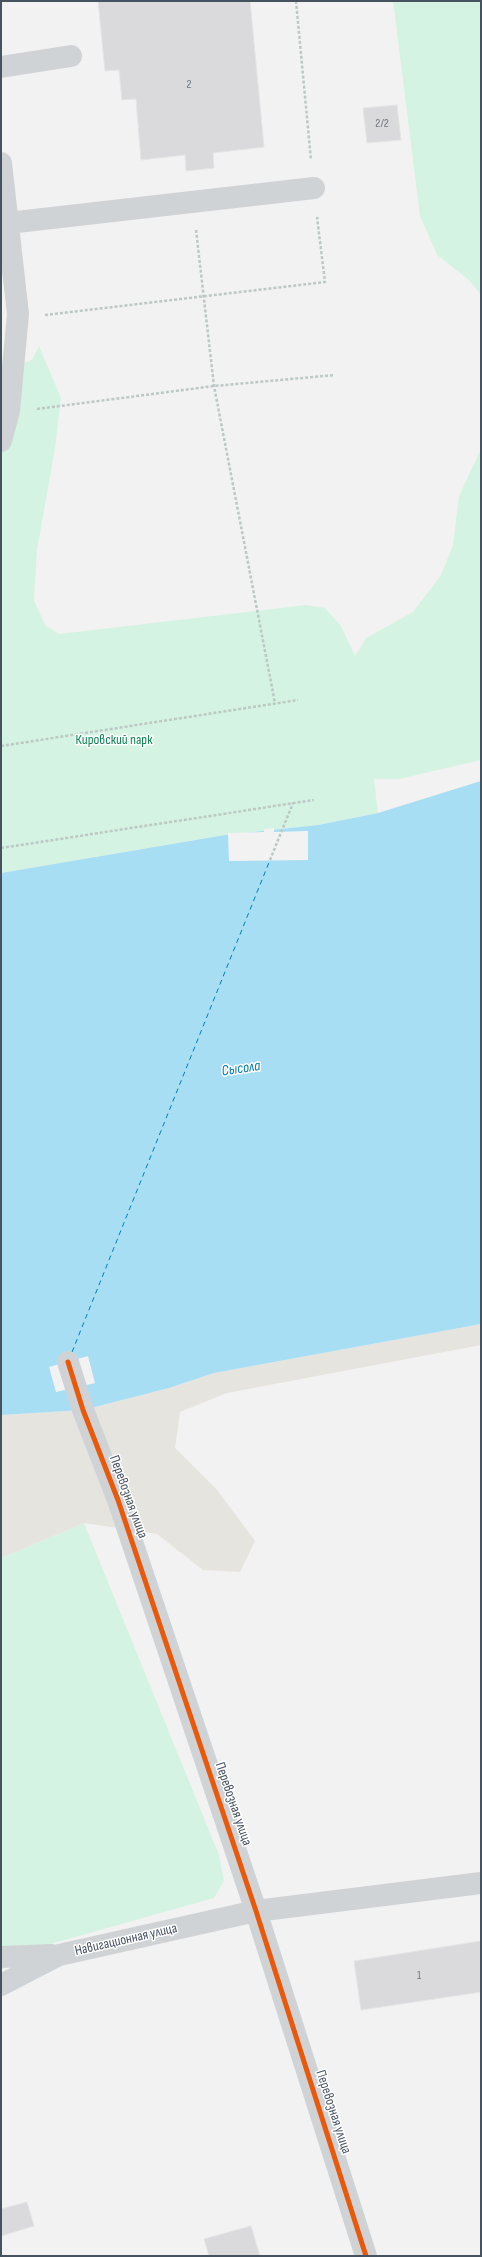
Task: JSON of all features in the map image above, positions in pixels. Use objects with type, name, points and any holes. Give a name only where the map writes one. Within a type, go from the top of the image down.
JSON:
[{"type":"street","points":[[1,67],[72,56]]},
{"type":"street","points":[[1,163],[2,188],[8,223],[18,314],[9,411],[1,441]]},
{"type":"street","points":[[8,223],[314,188]]},
{"type":"street","name":"Перевозная улица","points":[[68,1362],[83,1410],[118,1500],[256,1911],[366,2256]]},
{"type":"street","name":"Навигационная улица","points":[[1,1985],[59,1955],[256,1911],[481,1883]]},
{"type":"street","points":[[1,1957],[59,1955]]},
{"type":"path","points":[[193,202],[214,386],[275,703]]},
{"type":"path","points":[[9,411],[26,411],[214,386],[335,375]]},
{"type":"path","points":[[1,746],[298,700]]},
{"type":"path","points":[[1,848],[314,800]]},
{"type":"path","points":[[270,860],[293,803]]},
{"type":"green space","points":[[393,1],[481,1],[481,295],[469,280],[437,255],[420,216]]},
{"type":"green space","name":"Кировский парк","points":[[39,346],[61,398],[55,448],[37,550],[34,601],[46,626],[59,634],[306,605],[325,608],[341,626],[355,656],[366,638],[413,612],[441,575],[453,545],[459,496],[481,449],[481,760],[399,779],[374,779],[378,813],[318,825],[225,835],[1,873],[1,359],[5,362],[18,365],[32,360]]},
{"type":"green space","points":[[84,1523],[219,1855],[224,1881],[214,1898],[54,1943],[1,1970],[1,1558]]},
{"type":"sand","points":[[481,1324],[481,1345],[227,1393],[180,1412],[175,1448],[217,1490],[255,1541],[240,1572],[203,1570],[157,1534],[84,1523],[1,1558],[1,1415],[83,1410],[169,1388],[214,1373]]},
{"type":"water","name":"Сысола","points":[[481,781],[481,1324],[214,1373],[169,1388],[83,1410],[1,1415],[1,873],[225,835],[318,825],[378,813]]},
{"type":"pier","points":[[274,828],[274,832],[308,831],[308,860],[229,861],[228,833],[264,832],[264,829]]},
{"type":"pier","points":[[88,1356],[95,1383],[56,1392],[49,1367]]},
{"type":"building","points":[[98,1],[250,1],[264,147],[213,153],[214,168],[186,171],[185,155],[141,160],[136,99],[122,100],[119,70],[105,71]]},
{"type":"building","points":[[397,105],[401,140],[367,143],[363,108]]},
{"type":"building","points":[[481,1941],[481,1992],[361,2010],[354,1961]]},
{"type":"building","points":[[27,2202],[34,2226],[1,2236],[1,2209]]},
{"type":"building","points":[[251,2226],[260,2256],[209,2256],[204,2239]]},
{"type":"ferry route","points":[[72,1352],[270,860]]},
{"type":"cycle path","points":[[68,1362],[83,1410],[118,1500],[256,1911],[366,2256]]}]
